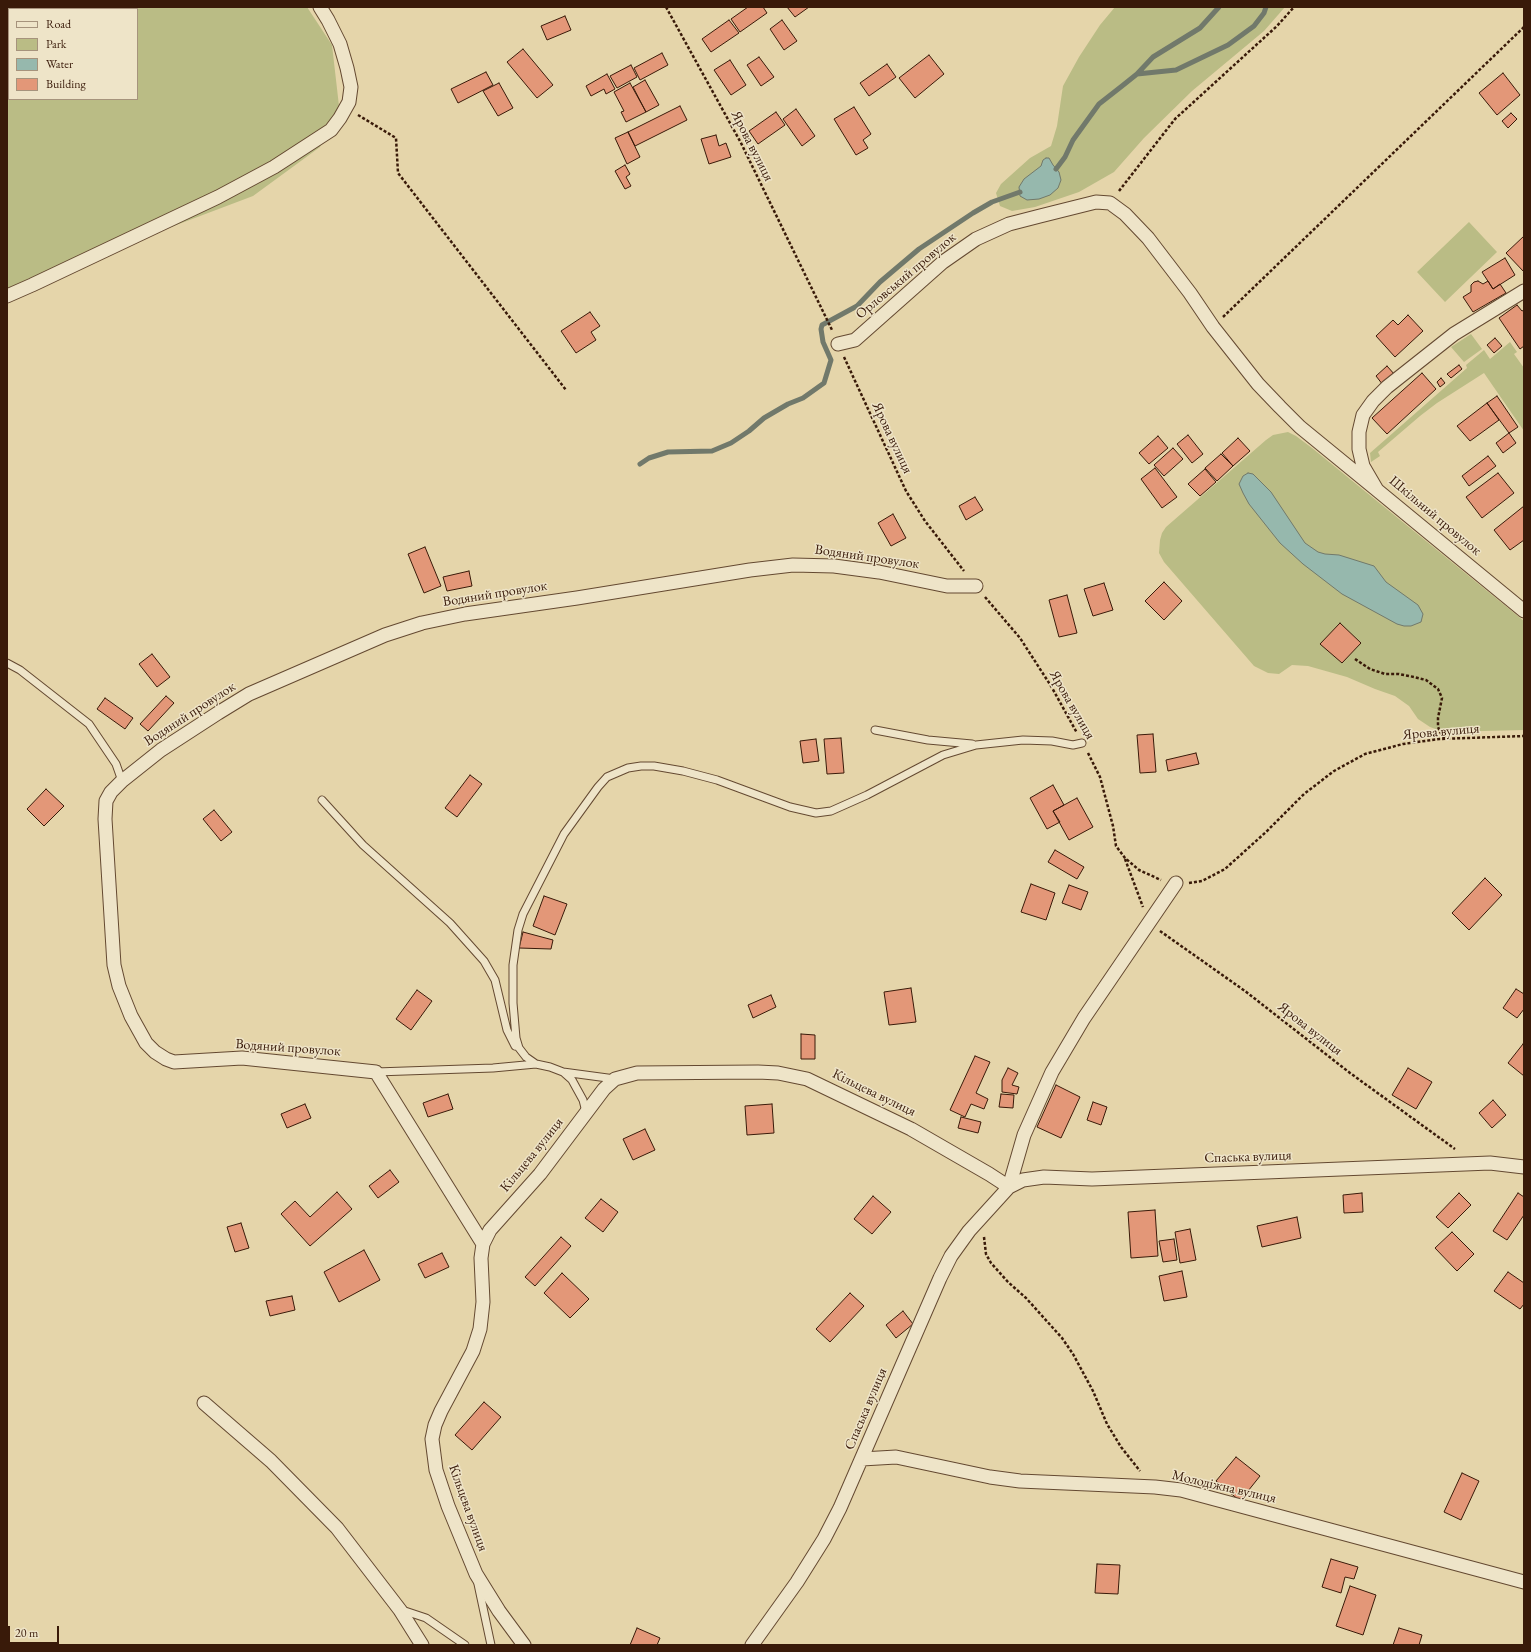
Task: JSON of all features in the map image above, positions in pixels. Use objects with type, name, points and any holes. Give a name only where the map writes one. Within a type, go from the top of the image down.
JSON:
[{"type":"street","points":[[7,296],[218,197],[274,167],[331,130],[349,102],[351,88],[340,44],[320,7]]},
{"type":"street","name":"Орловський провулок","points":[[836,338],[855,340],[943,262],[976,239],[1009,224],[1096,202],[1110,203]]},
{"type":"street","points":[[1110,203],[1125,214],[1148,238],[1190,292],[1213,327],[1258,384],[1280,408],[1300,427],[1377,490]]},
{"type":"street","name":"Шкільний провулок","points":[[1524,291],[1454,334],[1387,387],[1373,401],[1363,415],[1359,432],[1359,449],[1363,466],[1377,490],[1524,611]]},
{"type":"street","name":"Водяний провулок","points":[[376,1072],[242,1058],[174,1062],[166,1060],[146,1043],[131,1016],[119,986],[114,965],[105,806],[111,792],[122,781],[185,733],[249,694],[385,635],[422,623],[465,614],[793,564],[834,566],[879,572],[947,586],[976,586]]},
{"type":"street","name":"Спаська вулиця","points":[[1009,1187],[1024,1135],[1052,1072],[1084,1018],[1176,883]]},
{"type":"street","points":[[376,1072],[483,1244]]},
{"type":"street","name":"Кільцева вулиця","points":[[524,1645],[499,1611],[476,1574],[445,1499],[436,1470],[432,1439],[438,1418],[473,1351],[480,1329],[483,1302],[481,1258],[483,1244],[490,1230],[540,1174],[604,1089],[615,1079],[637,1073],[758,1072],[778,1073],[807,1079],[911,1129],[990,1174],[1009,1187]]},
{"type":"street","name":"Спаська вулиця","points":[[752,1645],[797,1582],[824,1539],[840,1508],[951,1256],[969,1231],[1009,1187],[1023,1180],[1044,1177],[1092,1180],[1490,1163],[1524,1167]]},
{"type":"street","points":[[204,1403],[271,1461],[337,1528],[400,1610],[422,1645]]},
{"type":"street","name":"Молодіжна вулиця","points":[[862,1459],[896,1457],[990,1477],[1020,1481],[1155,1487],[1181,1490],[1524,1582]]},
{"type":"lane","points":[[7,663],[20,670],[88,724],[116,764],[122,781]]},
{"type":"lane","points":[[875,730],[928,740],[976,745]]},
{"type":"lane","points":[[526,1057],[519,1048],[516,1038],[513,1003],[513,965],[518,930],[523,914],[564,834],[607,777],[628,768],[654,766],[683,771],[717,780],[790,807],[816,813],[831,811],[860,798],[944,755],[976,745],[1023,740],[1052,741],[1072,745],[1082,743]]},
{"type":"lane","points":[[322,800],[363,845],[450,924],[484,961],[495,980],[507,1030],[513,1044],[518,1051],[536,1064]]},
{"type":"lane","points":[[376,1072],[493,1068],[536,1064],[563,1072],[615,1079]]},
{"type":"lane","points":[[563,1072],[572,1080],[578,1089],[586,1112]]},
{"type":"lane","points":[[476,1574],[491,1645]]},
{"type":"lane","points":[[400,1610],[426,1618],[464,1645]]},
{"type":"path","name":"Ярова вулиця","points":[[666,7],[741,143],[836,338],[866,408],[906,491],[925,520],[976,586],[1020,638],[1051,686],[1100,777],[1113,826],[1116,846],[1125,858],[1139,870],[1154,878],[1176,883],[1202,881],[1225,869],[1266,832],[1304,794],[1334,771],[1365,754],[1403,744],[1451,739],[1524,736]]},
{"type":"path","points":[[1110,203],[1175,119],[1277,26],[1294,7]]},
{"type":"path","points":[[1213,327],[1524,27]]},
{"type":"path","points":[[346,108],[396,138],[398,173],[566,390]]},
{"type":"path","points":[[1355,659],[1370,670],[1385,674],[1399,674],[1426,680],[1438,689],[1442,698],[1438,726],[1442,736],[1451,739]]},
{"type":"path","name":"Ярова вулиця","points":[[1125,858],[1149,923],[1245,991],[1350,1073],[1456,1149]]},
{"type":"path","points":[[986,1212],[984,1239],[986,1254],[991,1263],[1008,1282],[1026,1298],[1062,1338],[1074,1354],[1093,1391],[1107,1424],[1121,1447],[1155,1487]]},
{"type":"green space","points":[[7,7],[307,7],[332,45],[339,106],[320,147],[253,196],[7,289]]},
{"type":"green space","points":[[1115,7],[1285,7],[1264,31],[1192,91],[1144,138],[1114,172],[1079,192],[1035,207],[1012,211],[1000,206],[996,193],[1001,184],[1030,158],[1051,146],[1057,126],[1063,86],[1079,57],[1100,25]]},
{"type":"green space","points":[[1469,222],[1497,252],[1445,302],[1417,272]]},
{"type":"green space","points":[[1471,334],[1482,349],[1464,362],[1451,347]]},
{"type":"green space","points":[[1510,342],[1517,352],[1514,354],[1524,368],[1524,431],[1484,373],[1437,403],[1420,416],[1378,452],[1380,456],[1371,462],[1370,453],[1467,368],[1466,365],[1484,350],[1490,359]]},
{"type":"green space","points":[[1288,432],[1312,448],[1524,621],[1524,730],[1444,732],[1430,727],[1418,719],[1409,706],[1395,696],[1347,677],[1308,666],[1292,665],[1279,674],[1268,673],[1254,666],[1164,562],[1159,553],[1160,540],[1166,527],[1266,440],[1273,435]]},
{"type":"water","points":[[1049,158],[1059,172],[1061,180],[1058,188],[1050,195],[1039,199],[1027,200],[1020,196],[1019,187],[1024,179],[1041,166],[1043,160]]},
{"type":"water","points":[[1248,473],[1253,474],[1271,492],[1305,543],[1318,552],[1339,555],[1374,566],[1386,582],[1418,605],[1423,614],[1421,622],[1411,626],[1397,624],[1342,594],[1303,564],[1280,543],[1249,504],[1239,484],[1243,476]]},
{"type":"building","points":[[748,7],[763,7],[767,13],[740,32],[731,19]]},
{"type":"building","points":[[787,7],[809,7],[795,17]]},
{"type":"building","points":[[565,16],[571,30],[547,40],[541,26]]},
{"type":"building","points":[[729,20],[739,33],[711,52],[702,39]]},
{"type":"building","points":[[782,20],[797,41],[784,50],[770,29]]},
{"type":"building","points":[[523,49],[553,85],[537,98],[507,62]]},
{"type":"building","points":[[662,53],[668,65],[640,80],[634,68]]},
{"type":"building","points":[[929,55],[944,74],[915,98],[899,78]]},
{"type":"building","points":[[759,57],[774,77],[761,86],[747,65]]},
{"type":"building","points":[[730,60],[746,85],[731,95],[714,70]]},
{"type":"building","points":[[887,64],[896,77],[869,96],[860,83]]},
{"type":"building","points":[[631,65],[637,77],[617,88],[610,76]]},
{"type":"building","points":[[486,72],[493,85],[458,103],[451,89]]},
{"type":"building","points":[[1503,73],[1520,95],[1497,115],[1479,93]]},
{"type":"building","points":[[607,74],[615,89],[606,94],[604,89],[591,96],[586,86]]},
{"type":"building","points":[[645,80],[659,105],[646,112],[633,87]]},
{"type":"building","points":[[499,83],[513,108],[498,116],[483,91]]},
{"type":"building","points":[[630,83],[646,112],[626,122],[621,112],[624,111],[614,92]]},
{"type":"building","points":[[680,106],[687,120],[635,146],[628,132]]},
{"type":"building","points":[[854,107],[871,134],[863,140],[868,148],[856,155],[834,119]]},
{"type":"building","points":[[796,109],[815,136],[802,146],[783,119]]},
{"type":"building","points":[[776,112],[785,125],[758,144],[749,131]]},
{"type":"building","points":[[1511,113],[1517,119],[1508,128],[1502,121]]},
{"type":"building","points":[[628,132],[640,157],[627,164],[615,138]]},
{"type":"building","points":[[716,135],[719,146],[726,143],[731,157],[709,164],[701,139]]},
{"type":"building","points":[[625,165],[630,174],[626,177],[631,186],[625,189],[615,171]]},
{"type":"building","points":[[1524,236],[1524,272],[1506,253]]},
{"type":"building","points":[[1505,258],[1515,275],[1493,289],[1482,272]]},
{"type":"building","points":[[1478,281],[1483,284],[1488,281],[1493,289],[1500,284],[1506,293],[1473,312],[1463,297],[1471,292],[1471,285]]},
{"type":"building","points":[[1517,305],[1522,311],[1524,310],[1524,346],[1520,349],[1499,318]]},
{"type":"building","points":[[590,312],[600,326],[591,332],[596,340],[576,353],[561,331]]},
{"type":"building","points":[[1408,315],[1423,331],[1395,357],[1376,336],[1393,320],[1398,325]]},
{"type":"building","points":[[1495,338],[1502,346],[1494,353],[1487,345]]},
{"type":"building","points":[[1459,365],[1462,369],[1451,378],[1447,374]]},
{"type":"building","points":[[1387,366],[1395,375],[1383,385],[1376,376]]},
{"type":"building","points":[[1422,373],[1436,389],[1387,434],[1372,418]]},
{"type":"building","points":[[1441,378],[1445,383],[1440,387],[1437,382]]},
{"type":"building","points":[[1497,396],[1518,427],[1509,433],[1487,403]]},
{"type":"building","points":[[1487,403],[1499,420],[1470,441],[1457,426]]},
{"type":"building","points":[[1509,433],[1516,443],[1503,453],[1496,443]]},
{"type":"building","points":[[1188,435],[1203,454],[1192,463],[1177,444]]},
{"type":"building","points":[[1158,436],[1168,448],[1149,464],[1139,453]]},
{"type":"building","points":[[1238,438],[1250,451],[1233,466],[1222,453]]},
{"type":"building","points":[[1173,448],[1183,459],[1164,476],[1154,465]]},
{"type":"building","points":[[1221,454],[1233,466],[1217,481],[1205,468]]},
{"type":"building","points":[[1488,456],[1496,466],[1469,486],[1462,476]]},
{"type":"building","points":[[1155,468],[1177,497],[1162,508],[1141,479]]},
{"type":"building","points":[[1205,469],[1216,482],[1200,496],[1188,484]]},
{"type":"building","points":[[1498,473],[1514,493],[1482,518],[1466,497]]},
{"type":"building","points":[[975,497],[983,510],[966,520],[959,506]]},
{"type":"building","points":[[1524,506],[1524,540],[1510,550],[1494,530]]},
{"type":"building","points":[[893,514],[906,538],[891,546],[878,523]]},
{"type":"building","points":[[425,547],[441,586],[424,593],[408,554]]},
{"type":"building","points":[[469,571],[472,586],[447,591],[443,577]]},
{"type":"building","points":[[1164,582],[1182,601],[1164,620],[1145,601]]},
{"type":"building","points":[[1104,583],[1113,610],[1093,616],[1084,589]]},
{"type":"building","points":[[1067,595],[1077,633],[1059,637],[1049,600]]},
{"type":"building","points":[[1340,623],[1361,643],[1342,663],[1320,644]]},
{"type":"building","points":[[152,654],[170,677],[157,687],[139,664]]},
{"type":"building","points":[[166,696],[174,703],[148,731],[140,724]]},
{"type":"building","points":[[105,698],[133,718],[125,729],[97,709]]},
{"type":"building","points":[[1153,734],[1156,772],[1140,773],[1137,735]]},
{"type":"building","points":[[841,738],[844,773],[827,774],[824,739]]},
{"type":"building","points":[[816,739],[819,761],[803,763],[800,741]]},
{"type":"building","points":[[1196,753],[1199,764],[1168,771],[1166,760]]},
{"type":"building","points":[[470,775],[482,784],[457,817],[445,808]]},
{"type":"building","points":[[1053,785],[1064,805],[1053,811],[1060,822],[1047,829],[1030,798]]},
{"type":"building","points":[[46,789],[64,806],[44,826],[27,809]]},
{"type":"building","points":[[1077,798],[1093,827],[1069,840],[1053,811]]},
{"type":"building","points":[[214,810],[232,832],[221,841],[203,819]]},
{"type":"building","points":[[1055,850],[1084,867],[1077,879],[1048,862]]},
{"type":"building","points":[[1485,878],[1502,895],[1469,930],[1452,913]]},
{"type":"building","points":[[1031,884],[1055,893],[1046,920],[1021,912]]},
{"type":"building","points":[[1069,885],[1088,892],[1081,910],[1062,903]]},
{"type":"building","points":[[544,896],[567,904],[555,935],[533,926]]},
{"type":"building","points":[[523,932],[553,940],[551,949],[519,948]]},
{"type":"building","points":[[911,988],[916,1022],[889,1025],[884,992]]},
{"type":"building","points":[[1516,989],[1524,994],[1524,1009],[1517,1018],[1503,1008]]},
{"type":"building","points":[[417,990],[432,1001],[411,1030],[396,1019]]},
{"type":"building","points":[[771,995],[776,1007],[753,1018],[748,1005]]},
{"type":"building","points":[[801,1034],[815,1035],[815,1059],[801,1059]]},
{"type":"building","points":[[1523,1044],[1524,1045],[1524,1076],[1508,1063]]},
{"type":"building","points":[[975,1056],[990,1062],[976,1093],[988,1099],[984,1109],[971,1104],[965,1117],[950,1110]]},
{"type":"building","points":[[1008,1068],[1018,1073],[1012,1085],[1019,1087],[1017,1094],[1002,1092],[1002,1080]]},
{"type":"building","points":[[1408,1068],[1432,1082],[1416,1109],[1392,1095]]},
{"type":"building","points":[[1056,1085],[1080,1097],[1061,1138],[1037,1127]]},
{"type":"building","points":[[448,1094],[453,1109],[428,1117],[423,1103]]},
{"type":"building","points":[[1001,1094],[1014,1095],[1013,1108],[999,1107]]},
{"type":"building","points":[[1493,1100],[1506,1115],[1492,1128],[1479,1113]]},
{"type":"building","points":[[1093,1102],[1107,1107],[1101,1125],[1087,1120]]},
{"type":"building","points":[[305,1104],[311,1118],[287,1128],[281,1114]]},
{"type":"building","points":[[772,1104],[774,1133],[747,1135],[745,1106]]},
{"type":"building","points":[[961,1117],[981,1122],[978,1133],[958,1128]]},
{"type":"building","points":[[645,1129],[655,1150],[633,1160],[623,1139]]},
{"type":"building","points":[[390,1170],[399,1182],[378,1198],[369,1186]]},
{"type":"building","points":[[337,1192],[352,1209],[310,1246],[281,1214],[295,1201],[310,1217]]},
{"type":"building","points":[[1362,1193],[1363,1212],[1344,1213],[1343,1195]]},
{"type":"building","points":[[1459,1193],[1471,1205],[1448,1228],[1436,1217]]},
{"type":"building","points":[[1518,1193],[1524,1197],[1524,1215],[1507,1240],[1493,1231]]},
{"type":"building","points":[[873,1196],[891,1212],[872,1234],[854,1219]]},
{"type":"building","points":[[601,1199],[618,1212],[603,1232],[585,1218]]},
{"type":"building","points":[[1155,1210],[1158,1256],[1131,1258],[1128,1212]]},
{"type":"building","points":[[1297,1217],[1301,1238],[1262,1247],[1257,1226]]},
{"type":"building","points":[[241,1223],[249,1248],[235,1252],[227,1227]]},
{"type":"building","points":[[1190,1229],[1196,1260],[1180,1263],[1175,1232]]},
{"type":"building","points":[[1452,1232],[1474,1254],[1457,1271],[1435,1248]]},
{"type":"building","points":[[561,1237],[571,1246],[535,1286],[525,1277]]},
{"type":"building","points":[[1174,1239],[1177,1260],[1163,1262],[1159,1241]]},
{"type":"building","points":[[364,1250],[380,1280],[339,1302],[324,1272]]},
{"type":"building","points":[[442,1253],[449,1267],[425,1278],[418,1264]]},
{"type":"building","points":[[1182,1271],[1187,1297],[1164,1301],[1159,1276]]},
{"type":"building","points":[[1508,1272],[1524,1283],[1524,1304],[1520,1309],[1494,1291]]},
{"type":"building","points":[[562,1273],[589,1299],[570,1318],[544,1293]]},
{"type":"building","points":[[850,1293],[864,1306],[830,1342],[816,1329]]},
{"type":"building","points":[[292,1296],[295,1310],[270,1316],[266,1301]]},
{"type":"building","points":[[903,1311],[913,1324],[896,1338],[886,1325]]},
{"type":"building","points":[[484,1402],[501,1417],[472,1450],[455,1435]]},
{"type":"building","points":[[1236,1457],[1260,1476],[1240,1501],[1216,1481]]},
{"type":"building","points":[[1462,1473],[1479,1481],[1461,1520],[1444,1512]]},
{"type":"building","points":[[1331,1559],[1358,1567],[1354,1579],[1345,1577],[1341,1593],[1322,1587]]},
{"type":"building","points":[[1097,1564],[1120,1565],[1118,1594],[1095,1593]]},
{"type":"building","points":[[1350,1586],[1376,1595],[1363,1635],[1336,1626]]},
{"type":"building","points":[[637,1628],[660,1638],[657,1645],[630,1645]]},
{"type":"building","points":[[1399,1628],[1422,1635],[1419,1645],[1393,1645]]},
{"type":"waterway","points":[[1137,74],[1153,57],[1200,28],[1219,7]]},
{"type":"waterway","points":[[1056,169],[1065,157],[1073,140],[1099,104],[1137,74],[1176,70],[1228,45],[1254,26],[1264,13],[1266,7]]},
{"type":"waterway","points":[[640,464],[649,458],[668,452],[712,451],[731,443],[749,431],[764,418],[788,404],[803,398],[824,383],[831,360],[823,342],[821,329],[822,325],[857,306],[880,282],[919,249],[992,202],[1020,192]]}]
